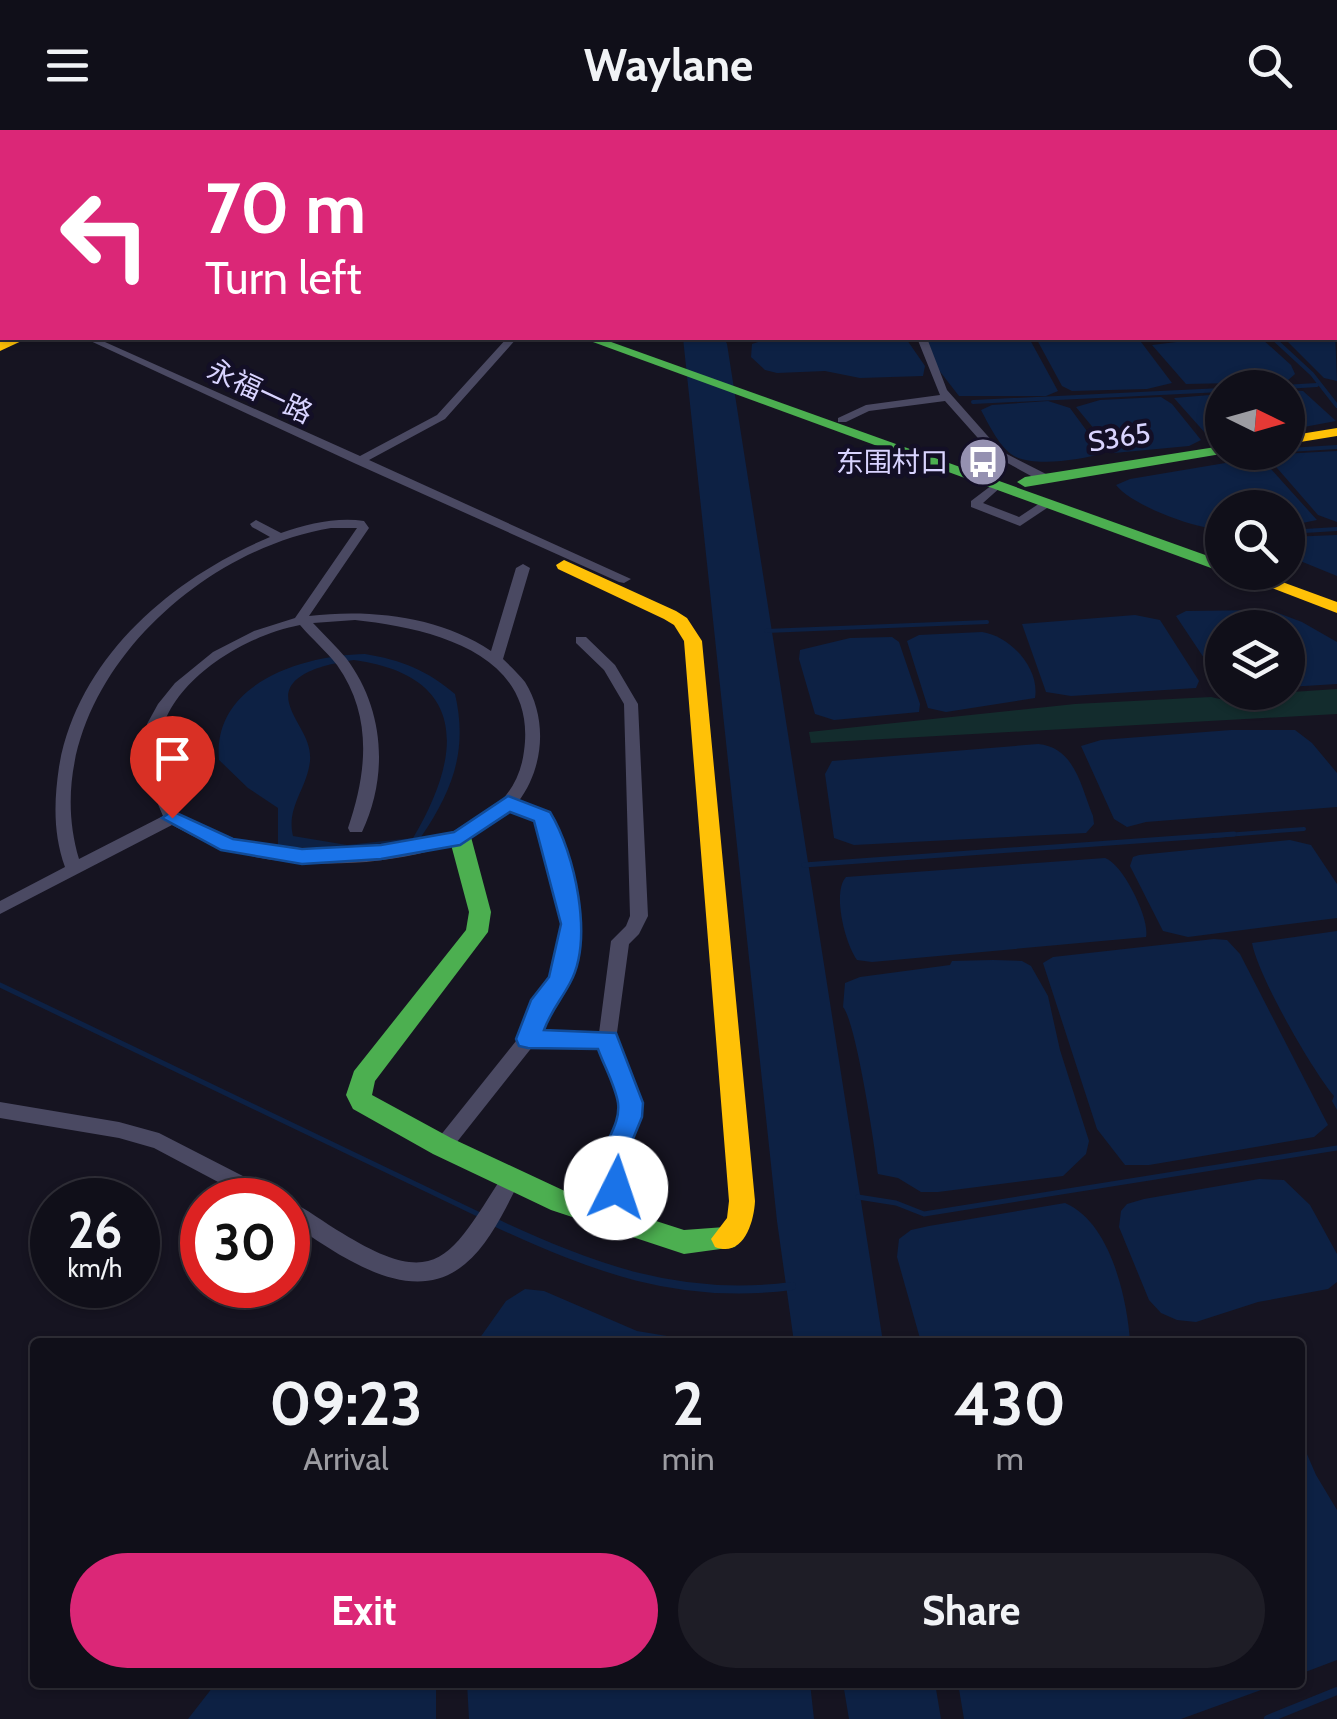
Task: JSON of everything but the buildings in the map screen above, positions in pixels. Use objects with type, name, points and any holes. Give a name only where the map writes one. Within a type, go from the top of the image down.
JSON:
[{"type":"street","points":[[358,461],[441,417],[510,340]]},
{"type":"street","points":[[595,340],[1205,546]]},
{"type":"street","points":[[923,340],[942,391],[1020,485]]},
{"type":"street","name":"永福一路","points":[[108,341],[358,461],[624,579]]},
{"type":"street","points":[[756,396],[842,420],[1020,485],[1047,504],[1205,561]]},
{"type":"street","points":[[842,420],[866,408],[948,397]]},
{"type":"street","points":[[1305,437],[1337,432]]},
{"type":"street","name":"S365","points":[[1020,485],[1205,453]]},
{"type":"street","points":[[1020,485],[975,504],[1020,522],[1047,504]]},
{"type":"street","points":[[256,524],[279,538]]},
{"type":"street","points":[[75,870],[62,807],[66,757],[81,711],[104,669],[138,630],[225,563],[279,538],[316,527],[362,526],[302,612],[304,621],[349,672],[368,707],[374,734],[374,764],[356,828]]},
{"type":"street","points":[[460,838],[480,912],[477,932],[364,1078],[358,1094],[368,1108],[567,1204],[694,1244],[716,1242],[734,1232],[742,1212],[692,642],[681,622],[670,615],[564,565]]},
{"type":"street","points":[[496,659],[523,568]]},
{"type":"street","points":[[1305,581],[1337,593]]},
{"type":"street","points":[[1288,590],[1337,608]]},
{"type":"street","points":[[356,616],[423,624],[466,641],[496,659],[517,682],[534,725],[528,773],[508,803],[460,838],[381,852],[302,856],[228,845],[172,818],[153,771],[150,747],[155,724],[170,699],[191,676],[219,656],[282,625],[304,621],[356,616]]},
{"type":"street","points":[[581,640],[623,686],[633,723],[638,916],[632,930],[620,941],[607,1040],[630,1103],[630,1117],[613,1156],[615,1180],[629,1212],[658,1235]]},
{"type":"street","points":[[442,1146],[528,1039],[543,1000],[560,980],[572,924],[547,822],[508,803]]},
{"type":"street","points":[[0,908],[172,818]]},
{"type":"street","points":[[528,1039],[607,1040]]},
{"type":"street","points":[[0,1110],[159,1141],[229,1178]]},
{"type":"street","points":[[567,1204],[590,1206],[609,1200],[615,1180]]},
{"type":"street","points":[[310,1223],[381,1264],[408,1272],[431,1271],[451,1262],[469,1246],[507,1186]]},
{"type":"green space","points":[[1337,689],[1337,714],[811,743],[809,732],[1075,704],[1205,697],[1205,710],[1305,710],[1305,691]]},
{"type":"water","points":[[683,340],[725,340],[727,344],[882,1338],[793,1338],[777,1221]]},
{"type":"water","points":[[907,340],[925,366],[923,376],[860,378],[825,371],[777,373],[765,370],[751,357],[752,344],[758,342]]},
{"type":"water","points":[[928,340],[1030,340],[1058,391],[1046,396],[959,396],[938,369]]},
{"type":"water","points":[[1037,340],[1140,340],[1172,383],[1147,389],[1072,391],[1062,386]]},
{"type":"water","points":[[1193,340],[1263,340],[1293,370],[1205,370],[1205,384],[1186,384],[1152,345]]},
{"type":"water","points":[[1286,340],[1335,340],[1337,381],[1324,378]]},
{"type":"water","points":[[1305,393],[1336,421],[1305,427]]},
{"type":"water","points":[[1205,395],[1205,433],[1174,398]]},
{"type":"water","points":[[1161,397],[1172,404],[1201,440],[1189,446],[1114,453],[1076,407],[1100,400]]},
{"type":"water","points":[[1048,401],[1070,408],[1103,453],[1058,461],[1014,456],[995,436],[981,410],[992,405]]},
{"type":"water","points":[[1337,451],[1337,522],[1318,515],[1305,500],[1305,490],[1296,490],[1279,470],[1305,470],[1305,453]]},
{"type":"water","points":[[1205,466],[1205,470],[1272,470],[1290,490],[1205,490],[1205,527],[1150,508],[1116,485],[1130,479]]},
{"type":"water","points":[[1305,507],[1317,520],[1305,522]]},
{"type":"water","points":[[1337,535],[1337,576],[1305,563],[1305,536]]},
{"type":"water","points":[[1186,611],[1205,611],[1205,660],[1176,616]]},
{"type":"water","points":[[1135,615],[1160,620],[1199,681],[1196,688],[1071,696],[1046,692],[1022,624]]},
{"type":"water","points":[[1305,624],[1337,642],[1337,684],[1305,686]]},
{"type":"water","points":[[982,632],[1003,640],[1021,655],[1033,676],[1035,698],[946,712],[928,708],[907,641],[919,635]]},
{"type":"water","points":[[892,637],[899,642],[920,704],[919,712],[834,720],[815,714],[799,659],[800,650],[850,638]]},
{"type":"water","points":[[365,654],[402,663],[424,672],[455,694],[460,733],[455,769],[442,803],[421,837],[370,847],[278,847],[278,808],[248,788],[219,760],[221,733],[230,711],[246,692],[267,678],[291,667]],"holes":[[[354,660],[392,669],[419,683],[437,702],[445,724],[441,778],[413,838],[347,845],[293,836],[292,816],[310,761],[308,745],[289,703],[293,683],[311,671]]]},
{"type":"water","points":[[1231,730],[1295,730],[1312,743],[1337,773],[1337,807],[1146,822],[1127,827],[1114,819],[1081,746],[1101,740]]},
{"type":"water","points":[[1038,744],[1061,752],[1075,770],[1093,816],[1094,824],[1086,833],[854,845],[834,838],[825,774],[832,761]]},
{"type":"water","points":[[1290,840],[1311,845],[1337,884],[1337,918],[1188,937],[1163,931],[1130,866],[1133,857],[1139,855]]},
{"type":"water","points":[[1105,858],[1120,870],[1134,893],[1144,918],[1146,937],[872,962],[857,960],[845,931],[840,894],[846,877]]},
{"type":"water","points":[[1337,931],[1337,1110],[1332,1101],[1334,1096],[1275,999],[1252,943]]},
{"type":"water","points":[[1227,940],[1240,954],[1328,1125],[1314,1137],[1149,1165],[1125,1165],[1097,1129],[1043,963],[1053,957]]},
{"type":"water","points":[[952,961],[1022,961],[1031,966],[1048,996],[1060,1050],[1089,1141],[1086,1154],[1063,1176],[938,1192],[921,1192],[898,1178],[878,1174],[859,1059],[843,1007],[845,983],[860,977],[950,965]]},
{"type":"water","points":[[1259,1179],[1284,1180],[1310,1205],[1337,1254],[1337,1282],[1328,1289],[1258,1302],[1196,1322],[1161,1313],[1149,1300],[1119,1227],[1121,1211],[1127,1204],[1144,1199]]},
{"type":"water","points":[[1065,1203],[1094,1226],[1105,1243],[1120,1283],[1129,1338],[920,1338],[897,1257],[899,1239],[911,1230]]},
{"type":"water","points":[[525,1289],[544,1291],[637,1331],[679,1338],[480,1338],[506,1301]]},
{"type":"water","points":[[1305,1450],[1337,1510],[1337,1660],[1305,1672]]},
{"type":"water","points":[[212,1688],[436,1688],[436,1719],[188,1719]]},
{"type":"water","points":[[467,1688],[811,1688],[814,1719],[469,1719]]},
{"type":"water","points":[[844,1688],[936,1688],[941,1719],[849,1719]]},
{"type":"water","points":[[959,1688],[1266,1688],[1181,1719],[964,1719]]},
{"type":"waterway","points":[[1275,340],[1312,374],[1337,406]]},
{"type":"waterway","points":[[1305,386],[1317,385]]},
{"type":"waterway","points":[[973,402],[1205,391]]},
{"type":"waterway","points":[[1305,449],[1337,447]]},
{"type":"waterway","points":[[1305,531],[1337,529]]},
{"type":"waterway","points":[[766,631],[987,622]]},
{"type":"waterway","points":[[1200,837],[1304,829]]},
{"type":"waterway","points":[[804,865],[1234,834]]},
{"type":"waterway","points":[[0,985],[482,1216]]},
{"type":"waterway","points":[[858,1197],[896,1203],[924,1214],[1337,1148]]},
{"type":"waterway","points":[[492,1221],[566,1253],[637,1277],[712,1289],[792,1286]]},
{"type":"waterway","points":[[1268,1719],[1337,1691]]},
{"type":"traffic: fast","points":[[595,340],[1205,561]]},
{"type":"traffic: fast","points":[[1025,482],[1205,453]]},
{"type":"traffic: fast","points":[[460,837],[480,912],[477,932],[363,1078],[359,1095],[362,1102],[442,1146],[561,1202],[684,1242],[725,1239]]},
{"type":"traffic: slow","points":[[0,347],[16,340]]},
{"type":"traffic: slow","points":[[1305,437],[1337,432]]},
{"type":"traffic: slow","points":[[564,565],[670,615],[681,622],[693,641],[742,1201],[740,1222],[725,1239]]},
{"type":"traffic: slow","points":[[1288,590],[1337,608]]},
{"type":"place","name":"东围村口","points":[[983,462]]},
{"type":"route","points":[[172,818],[228,845],[264,854],[341,856],[460,838],[508,803],[542,817],[550,831],[572,924],[560,980],[554,992],[543,1000],[528,1039],[607,1040],[630,1103],[630,1117],[613,1156],[616,1188]]}]
